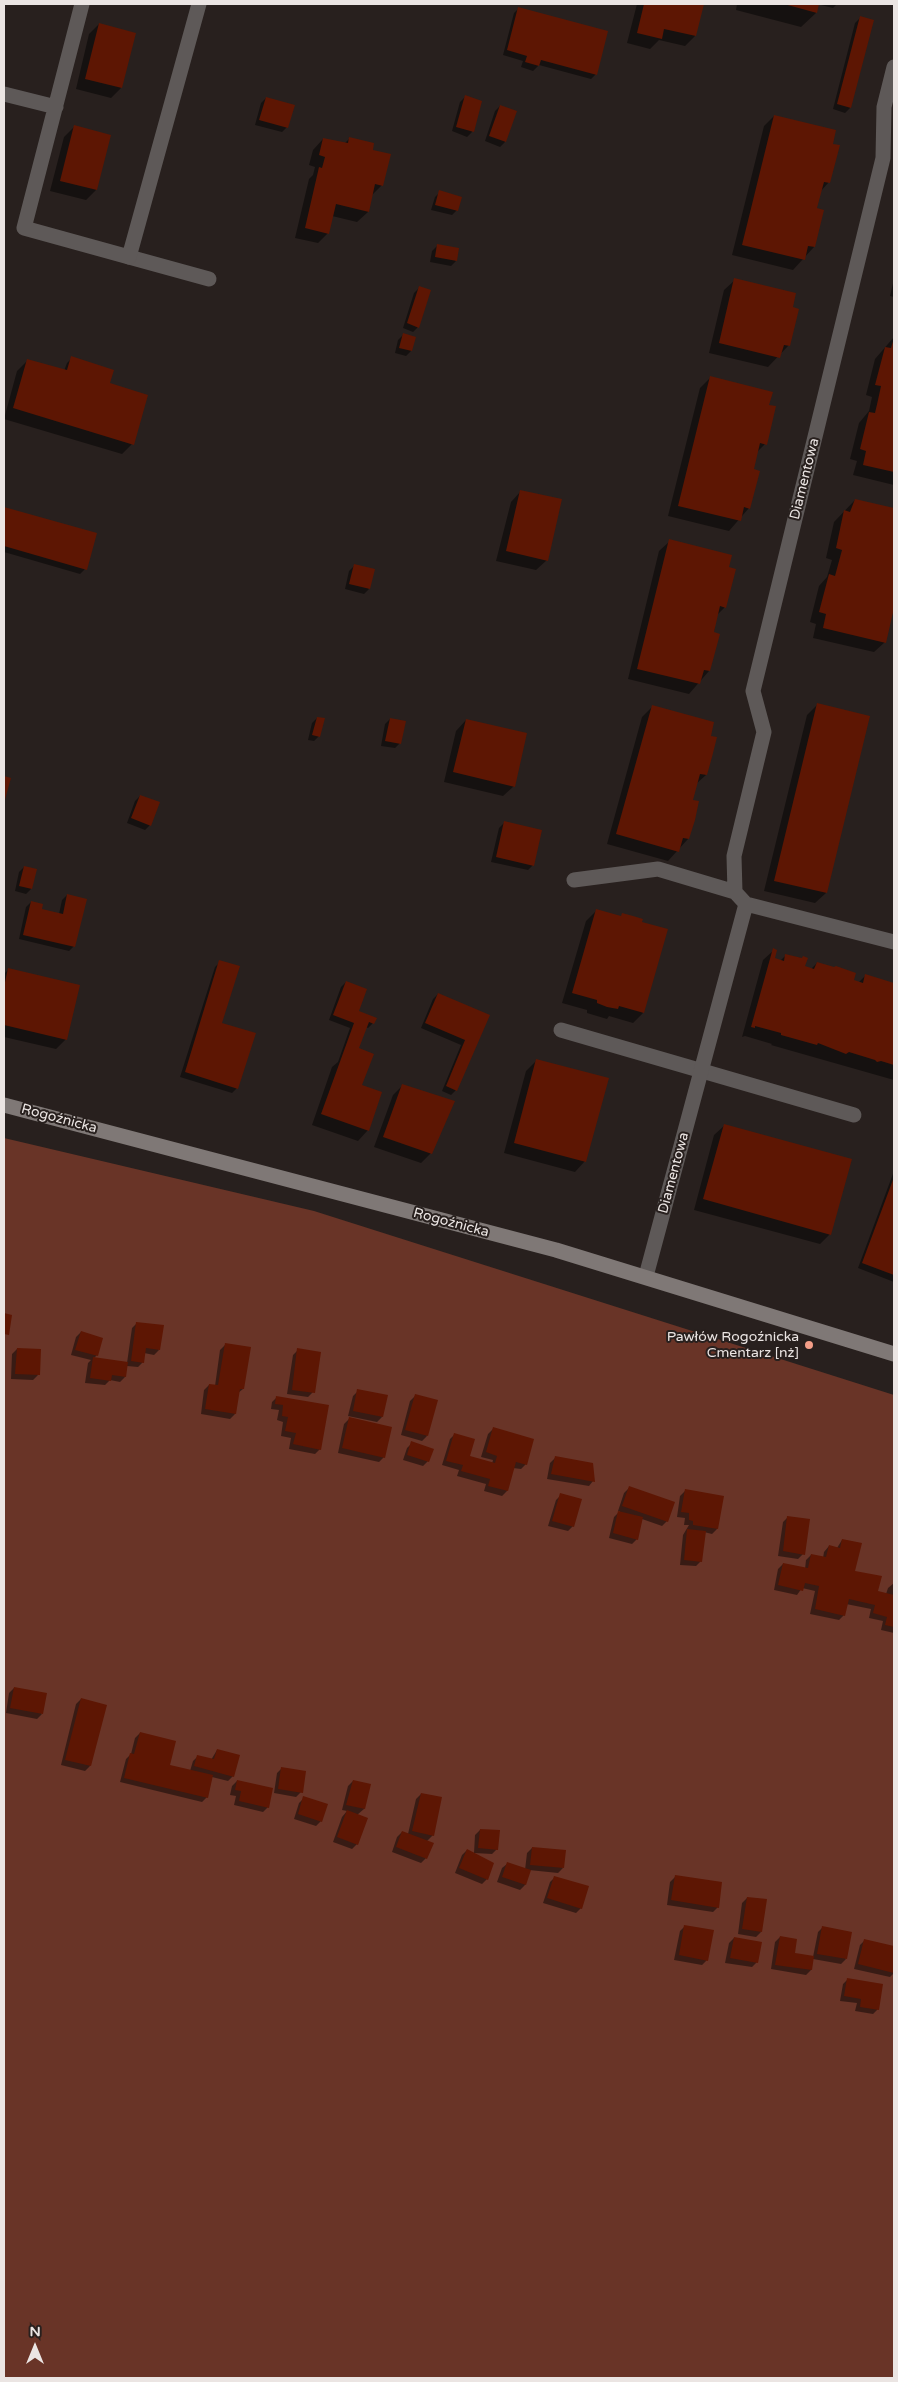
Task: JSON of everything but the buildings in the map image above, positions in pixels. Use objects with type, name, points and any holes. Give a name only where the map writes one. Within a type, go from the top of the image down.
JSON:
[{"type":"street","points":[[82,4],[24,228],[209,279]]},
{"type":"street","points":[[129,257],[199,4]]},
{"type":"street","name":"Diamentowa","points":[[735,892],[734,856],[764,732],[753,691],[883,158],[884,107],[894,67]]},
{"type":"street","points":[[4,94],[56,107]]},
{"type":"street","points":[[574,880],[658,869],[735,892],[746,904],[894,942]]},
{"type":"street","name":"Diamentowa","points":[[646,1276],[746,904]]},
{"type":"street","points":[[561,1030],[854,1115]]},
{"type":"street","name":"Rogoźnicka","points":[[4,1105],[556,1250],[646,1276],[894,1354]]},
{"type":"shaded area","points":[[4,1138],[314,1211],[894,1395],[894,2378],[4,2378]]},
{"type":"place","name":"Pawłów Rogoźnicka Cmentarz [nż]","points":[[809,1345]]}]
